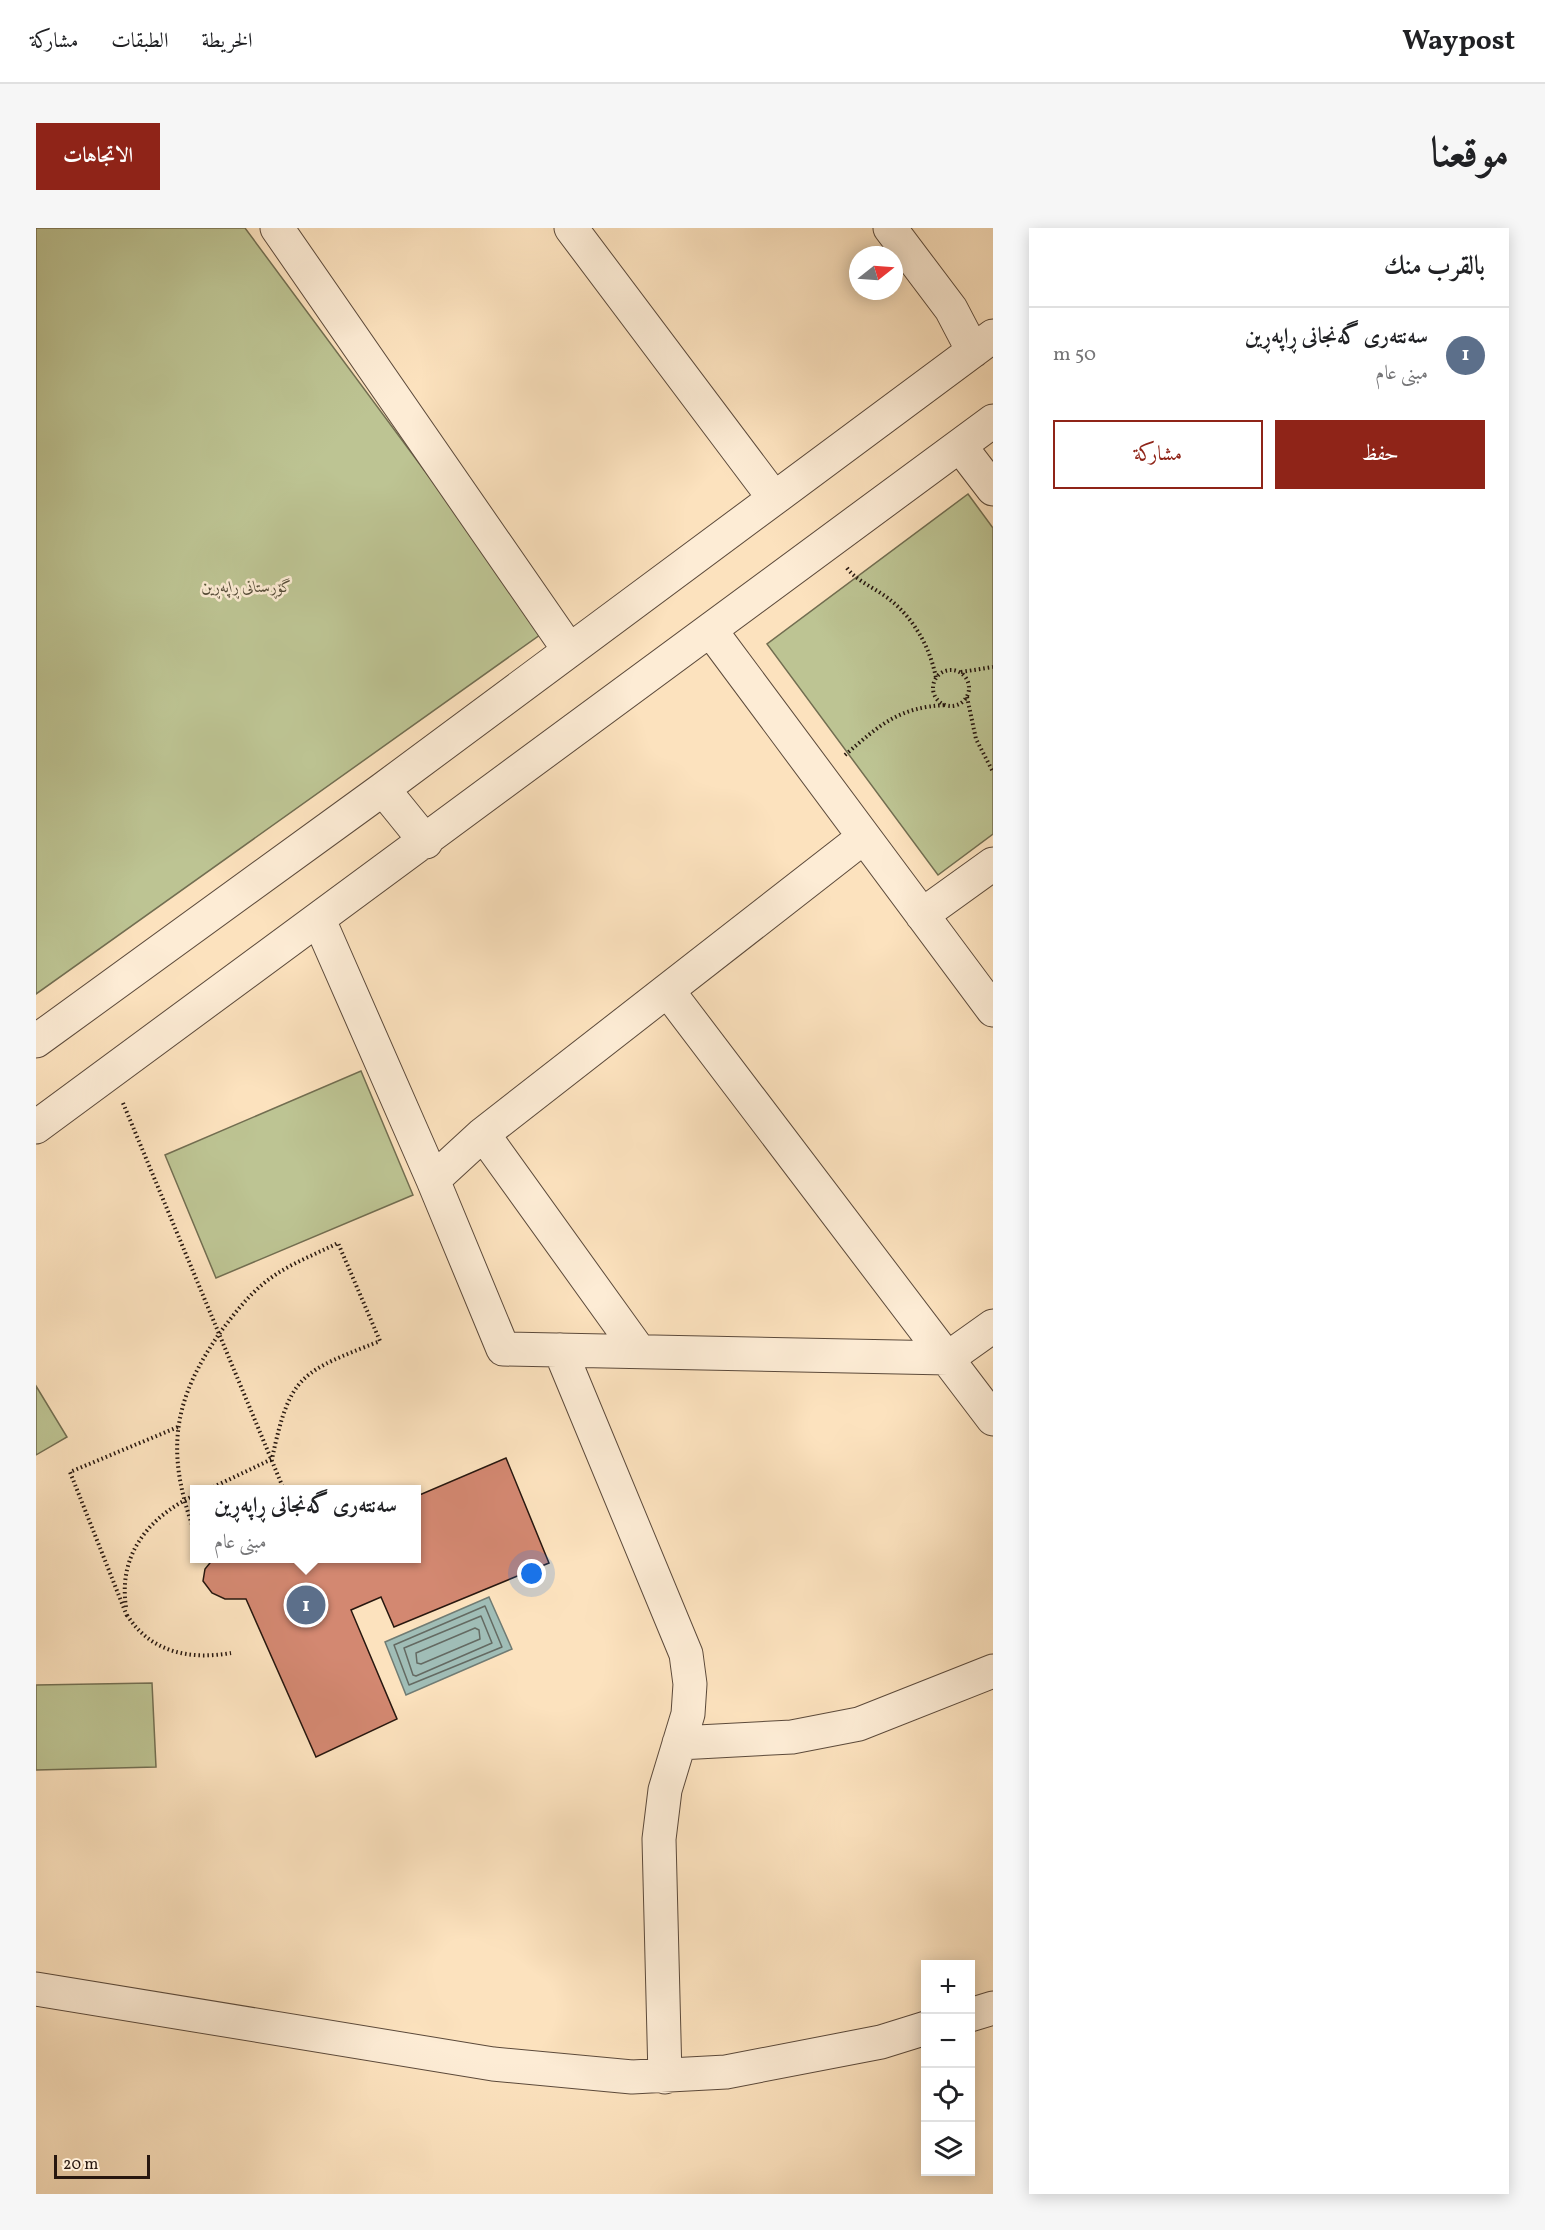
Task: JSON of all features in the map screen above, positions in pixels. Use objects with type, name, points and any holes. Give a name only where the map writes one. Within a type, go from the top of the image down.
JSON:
[{"type":"street","points":[[277,228],[569,650]]},
{"type":"street","points":[[571,228],[774,498]]},
{"type":"street","points":[[36,1041],[383,789],[983,343],[951,309],[890,228]]},
{"type":"street","points":[[36,1127],[426,842],[993,421]]},
{"type":"street","points":[[960,446],[993,489]]},
{"type":"street","points":[[711,631],[993,1010]]},
{"type":"street","points":[[383,789],[426,842]]},
{"type":"street","points":[[433,1180],[483,1134],[864,837]]},
{"type":"street","points":[[922,915],[993,864]]},
{"type":"street","points":[[319,920],[433,1180],[503,1349],[948,1358],[993,1326]]},
{"type":"street","points":[[668,991],[993,1419]]},
{"type":"street","points":[[483,1134],[639,1352]]},
{"type":"street","points":[[560,1350],[686,1654],[690,1684],[688,1714],[665,1790],[659,1839],[665,2077]]},
{"type":"street","points":[[678,1743],[792,1737],[860,1724],[993,1671]]},
{"type":"street","points":[[36,1989],[493,2064],[632,2077],[726,2072],[880,2042],[921,2030]]},
{"type":"street","points":[[973,2014],[993,2008]]},
{"type":"path","points":[[829,543],[855,578],[887,597],[904,613],[924,642],[936,678],[934,685],[936,696],[947,705]]},
{"type":"path","points":[[936,678],[949,670],[960,672],[993,668]]},
{"type":"path","points":[[960,672],[968,680],[967,695],[976,739],[993,772]]},
{"type":"path","points":[[819,776],[888,719],[917,708],[962,702],[967,695]]},
{"type":"path","points":[[110,1072],[282,1485]]},
{"type":"path","points":[[190,1520],[183,1501],[177,1465],[178,1427],[195,1370],[247,1298],[271,1277],[338,1243],[380,1341],[323,1364],[300,1381],[286,1404],[272,1459]]},
{"type":"path","points":[[178,1427],[70,1472],[127,1616],[146,1636],[180,1654],[205,1657],[231,1653]]},
{"type":"path","points":[[217,1485],[272,1459]]},
{"type":"path","points":[[127,1616],[125,1578],[135,1546],[159,1517],[190,1498]]},
{"type":"green space","name":"گۆڕستانی ڕاپەڕین","points":[[36,228],[245,228],[544,632],[36,994]]},
{"type":"green space","points":[[968,494],[993,528],[993,834],[938,875],[767,644]]},
{"type":"green space","points":[[361,1071],[413,1195],[216,1278],[165,1155]]},
{"type":"green space","points":[[36,1386],[67,1437],[36,1455]]},
{"type":"green space","points":[[152,1683],[156,1767],[36,1770],[36,1685]]},
{"type":"water","points":[[489,1597],[512,1649],[406,1695],[385,1642]]},
{"type":"building","points":[[506,1458],[549,1563],[394,1627],[381,1597],[351,1610],[397,1719],[316,1757],[246,1599],[225,1599],[212,1593],[203,1581],[205,1569],[210,1563],[421,1563],[421,1494]]},
{"type":"place","name":"سەنتەری گەنجانی ڕاپەڕین","points":[[306,1605]]}]
